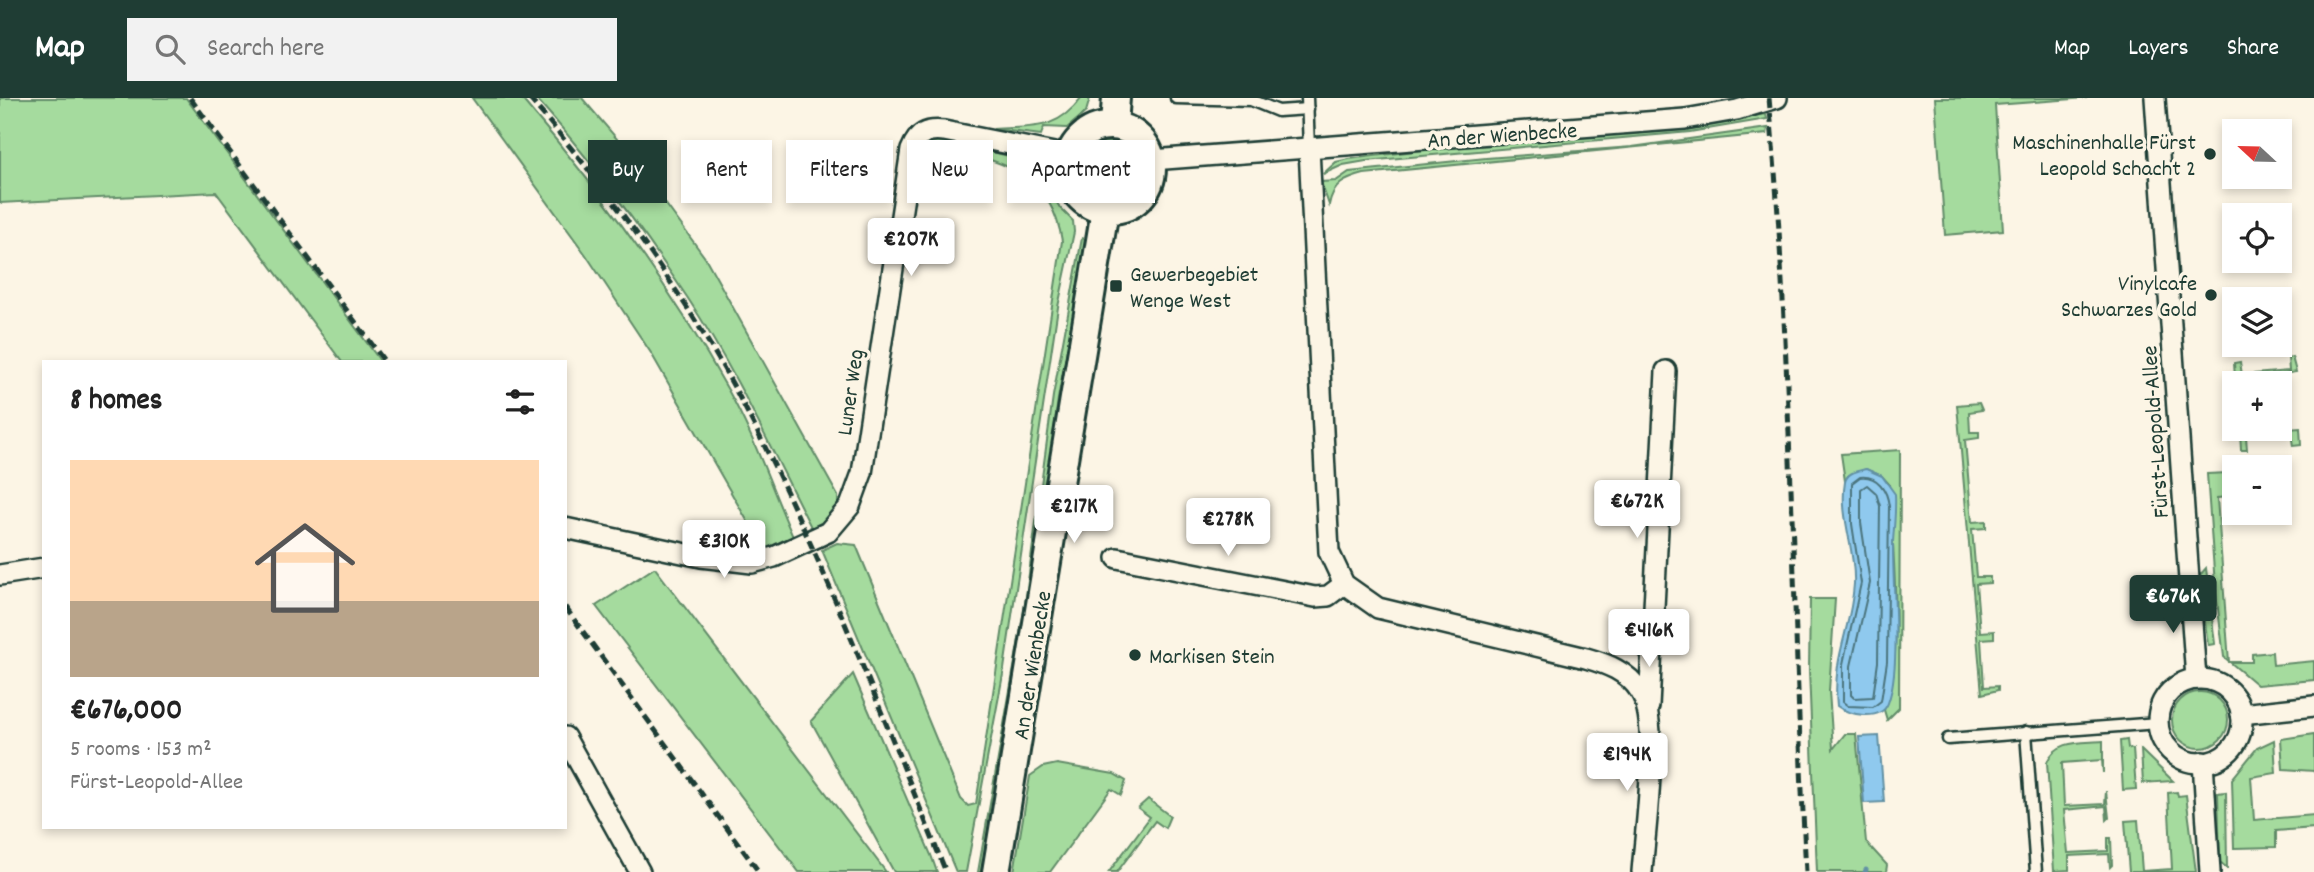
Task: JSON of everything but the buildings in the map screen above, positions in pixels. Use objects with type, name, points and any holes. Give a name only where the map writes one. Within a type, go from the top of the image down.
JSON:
[{"type":"street","points":[[1114,125],[1116,98]]},
{"type":"street","name":"An der Wienbecke","points":[[1155,160],[1685,119],[1737,110],[1777,98]]},
{"type":"street","name":"Fürst-Leopold-Allee","points":[[2155,98],[2196,679]]},
{"type":"street","points":[[1079,140],[1091,129],[1114,125],[1139,136],[1141,140]]},
{"type":"street","name":"Luner Weg","points":[[567,528],[701,557],[752,563],[774,557],[828,532],[850,506],[862,473],[911,150],[917,136],[925,131],[944,131],[1007,144]]},
{"type":"street","points":[[1309,148],[1325,503],[1329,552],[1344,584],[1364,601],[1385,610],[1606,663],[1634,683],[1648,712]]},
{"type":"street","points":[[1087,203],[1105,210],[1118,209],[1130,203]]},
{"type":"street","name":"An der Wienbecke","points":[[996,872],[1105,210]]},
{"type":"street","points":[[1642,872],[1651,733],[1648,712],[1666,371]]},
{"type":"street","points":[[1117,558],[1315,597],[1328,596],[1344,584]]},
{"type":"street","points":[[0,575],[42,568]]},
{"type":"street","points":[[2196,679],[2209,680],[2229,691],[2238,702],[2241,714],[2240,732],[2235,744],[2215,760],[2203,762],[2177,756],[2167,747],[2158,723],[2160,710],[2173,689],[2196,679]]},
{"type":"street","points":[[2241,714],[2314,706]]},
{"type":"street","points":[[567,745],[640,872]]},
{"type":"street","points":[[2203,762],[2210,872]]},
{"type":"lane","points":[[1176,98],[1251,99],[1278,111],[1308,109]]},
{"type":"lane","points":[[1307,98],[1309,148]]},
{"type":"lane","points":[[1948,738],[2158,723]]},
{"type":"lane","points":[[2026,732],[2036,872]]},
{"type":"green space","points":[[0,98],[186,98],[380,360],[341,360],[216,192],[0,203]]},
{"type":"green space","points":[[472,98],[521,98],[588,180],[588,203],[605,203],[632,239],[682,313],[728,390],[793,537],[764,550],[651,353],[586,255]]},
{"type":"green space","points":[[536,98],[582,98],[618,140],[588,140],[588,161]]},
{"type":"green space","points":[[1081,98],[1090,98],[1086,112],[1067,128],[1044,127],[1041,135],[993,129],[1031,127],[1052,122],[1072,109]]},
{"type":"green space","points":[[1935,98],[2087,98],[1995,105],[2003,230],[1945,235]]},
{"type":"green space","points":[[1766,114],[1767,119],[1690,132],[1366,161],[1343,165],[1323,174],[1336,162],[1349,159],[1448,147],[1650,132]]},
{"type":"green space","points":[[1768,128],[1767,134],[1364,174],[1337,187],[1329,205],[1321,182],[1336,181],[1349,172],[1632,147]]},
{"type":"green space","points":[[993,152],[1007,155],[1007,167],[993,161]]},
{"type":"green space","points":[[621,203],[665,203],[706,259],[838,496],[838,505],[821,530],[813,531],[738,383],[705,325]]},
{"type":"green space","points":[[1049,203],[1057,203],[1073,221],[1074,232],[1058,307],[1004,669],[966,872],[956,872],[822,550],[837,543],[856,545],[961,799],[968,806],[976,804],[1062,241]]},
{"type":"green space","points":[[1082,238],[1087,240],[1058,399],[1030,614],[984,872],[978,872],[1024,611],[1053,396]]},
{"type":"green space","points":[[2292,357],[2296,372],[2289,371],[2288,358]]},
{"type":"green space","points":[[2240,362],[2241,371],[2235,371],[2234,363]]},
{"type":"green space","points":[[1979,403],[1982,410],[1969,412],[1970,432],[1979,432],[1979,438],[1965,440],[1972,522],[1986,521],[1986,528],[1972,529],[1976,577],[1990,577],[1990,583],[1976,584],[1980,632],[1994,631],[1994,638],[1981,639],[1984,687],[1998,686],[1998,690],[1982,694],[1957,405]]},
{"type":"green space","points":[[2300,428],[2301,445],[2293,446],[2292,429]]},
{"type":"green space","points":[[2240,441],[2246,441],[2247,450],[2241,450]]},
{"type":"green space","points":[[1900,450],[1899,708],[1887,720],[1884,710],[1890,693],[1896,636],[1889,484],[1882,476],[1866,469],[1848,476],[1845,481],[1841,454]]},
{"type":"green space","points":[[2222,473],[2222,498],[2217,498],[2229,661],[2224,657],[2215,585],[2207,474]]},
{"type":"green space","points":[[654,568],[886,872],[799,872],[596,606]]},
{"type":"green space","points":[[2206,568],[2215,644],[2208,645],[2199,576]]},
{"type":"green space","points":[[1810,599],[1835,599],[1829,691],[1833,749],[1845,734],[1856,734],[1866,842],[1887,865],[1886,872],[1817,872],[1809,670]]},
{"type":"green space","points":[[2272,652],[2273,665],[2314,661],[2314,680],[2257,685],[2230,662],[2252,662],[2252,654]]},
{"type":"green space","points":[[853,674],[937,872],[894,872],[811,721]]},
{"type":"green space","points":[[2200,692],[2215,697],[2223,705],[2228,720],[2223,735],[2215,743],[2200,748],[2185,743],[2177,735],[2172,720],[2177,705],[2185,697]]},
{"type":"green space","points":[[2314,734],[2314,771],[2283,769],[2281,739]]},
{"type":"green space","points":[[2127,740],[2128,748],[2133,749],[2136,789],[2123,790],[2120,741]]},
{"type":"green space","points":[[2274,740],[2276,773],[2251,777],[2254,820],[2314,815],[2314,828],[2276,831],[2276,847],[2234,848],[2232,779],[2257,748]]},
{"type":"green space","points":[[2103,741],[2103,773],[2102,760],[2062,763],[2064,806],[2105,804],[2106,791],[2109,818],[2107,820],[2106,806],[2064,810],[2068,853],[2108,851],[2108,838],[2111,838],[2112,865],[2110,867],[2109,854],[2069,856],[2069,870],[2054,871],[2047,762],[2057,749],[2064,746]]},
{"type":"green space","points":[[2141,750],[2173,781],[2143,783]]},
{"type":"green space","points":[[1057,764],[1114,774],[1126,781],[1121,795],[1111,789],[1050,872],[1014,872],[1030,776],[1043,767]]},
{"type":"green space","points":[[2177,792],[2178,796],[2186,795],[2196,872],[2129,872],[2125,821],[2138,820],[2142,871],[2172,869],[2168,793]]},
{"type":"green space","points":[[2226,792],[2227,868],[2220,862],[2218,793]]},
{"type":"green space","points":[[1148,799],[1170,816],[1165,828],[1155,821],[1117,872],[1109,872],[1150,817],[1138,808]]},
{"type":"water","points":[[1866,469],[1882,476],[1895,494],[1895,668],[1888,703],[1879,713],[1872,715],[1856,714],[1837,706],[1836,688],[1839,658],[1854,584],[1853,559],[1844,508],[1845,482],[1850,474]]},
{"type":"water","points":[[1879,736],[1884,802],[1864,803],[1859,737]]},
{"type":"railway","points":[[190,98],[384,360]]},
{"type":"railway","points":[[529,98],[586,166],[639,237],[689,311],[734,387],[820,566],[946,872]]},
{"type":"railway","points":[[1769,98],[1783,291],[1806,872]]},
{"type":"railway","points":[[567,610],[759,872]]},
{"type":"place","name":"Maschinenhalle Fürst Leopold Schacht 2","points":[[2210,154]]},
{"type":"place","name":"Gewerbegebiet Wenge West","points":[[1116,286]]},
{"type":"place","name":"Vinylcafe Schwarzes Gold","points":[[2211,295]]},
{"type":"place","name":"Markisen Stein","points":[[1135,655]]}]
